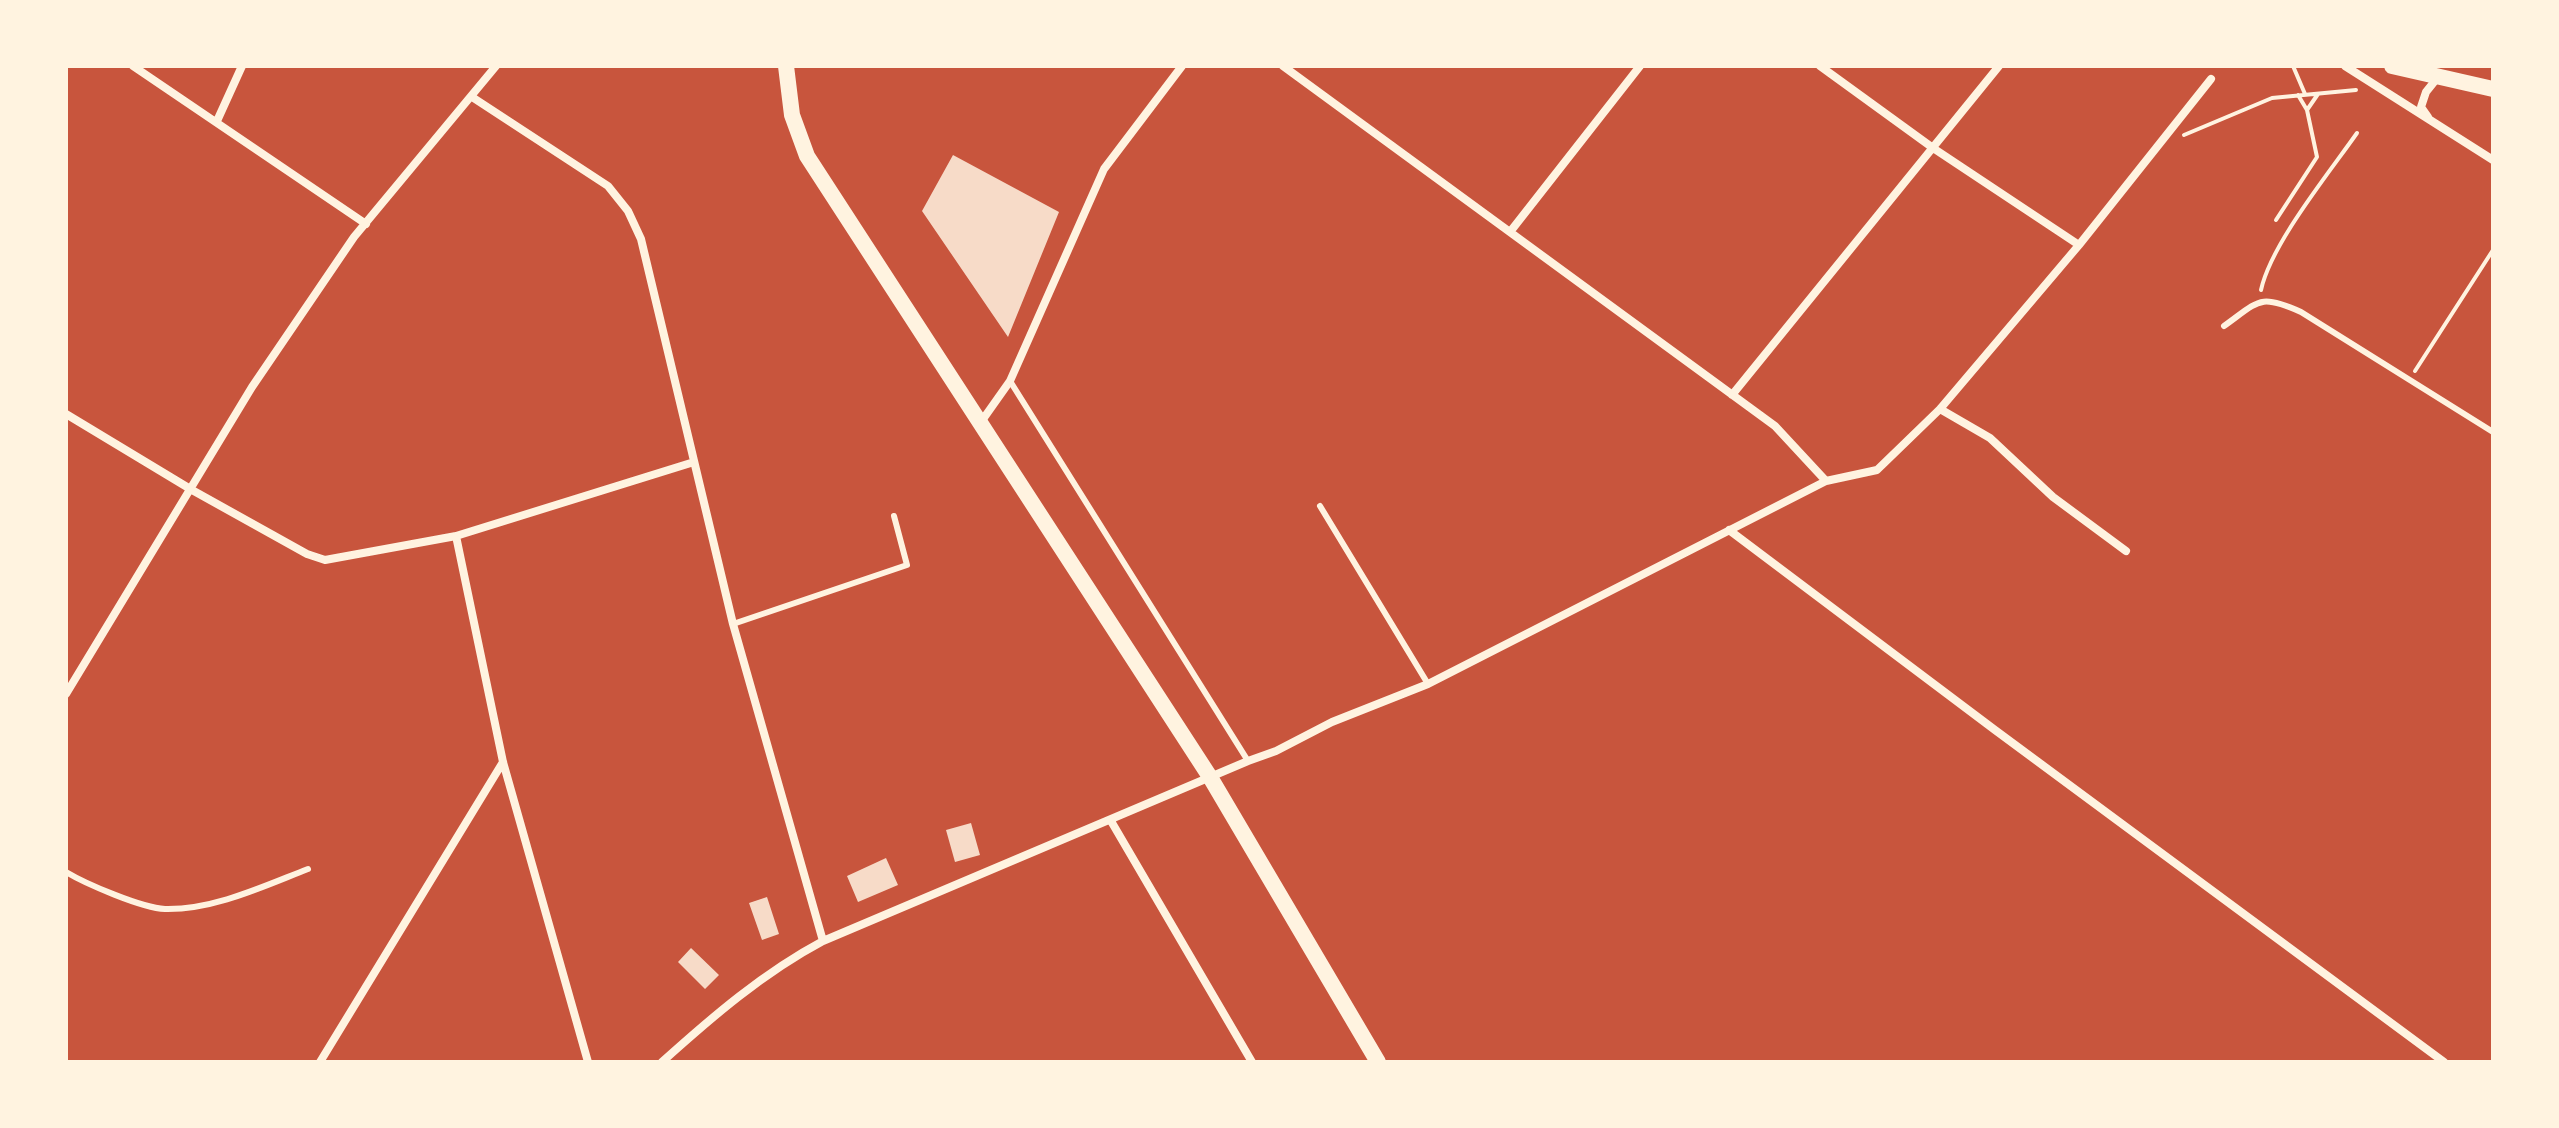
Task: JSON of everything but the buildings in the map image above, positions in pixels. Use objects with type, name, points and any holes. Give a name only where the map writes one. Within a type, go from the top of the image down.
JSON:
[{"type":"main road","points":[[786,66],[792,115],[807,156],[1210,777],[1378,1062]]},
{"type":"main road","points":[[2392,66],[2493,89]]},
{"type":"street","points":[[133,66],[366,224]]},
{"type":"street","points":[[217,121],[242,66]]},
{"type":"street","points":[[66,694],[252,387],[354,237],[496,66]]},
{"type":"street","points":[[980,424],[1010,381],[1104,169],[1182,66]]},
{"type":"street","points":[[1283,66],[1775,426],[1826,481]]},
{"type":"street","points":[[1510,232],[1640,66]]},
{"type":"street","points":[[1820,66],[1933,148],[2079,245]]},
{"type":"street","points":[[1732,395],[1999,66]]},
{"type":"street","points":[[2345,66],[2493,160]]},
{"type":"street","points":[[2431,121],[2421,107],[2426,92],[2438,76]]},
{"type":"street","points":[[662,1062],[785,961],[823,941],[1276,751],[1332,722],[1428,684],[1826,481],[1877,470],[1940,409],[2079,245],[2211,79]]},
{"type":"street","points":[[472,97],[608,186],[628,211],[641,239],[733,624],[823,941]]},
{"type":"street","points":[[1940,409],[1990,438],[2053,497],[2126,551]]},
{"type":"street","points":[[66,414],[192,490],[307,554],[325,560],[456,536],[694,462]]},
{"type":"street","points":[[1729,530],[2444,1062]]},
{"type":"street","points":[[456,536],[503,762],[588,1062]]},
{"type":"street","points":[[320,1062],[503,762]]},
{"type":"street","points":[[1111,821],[1252,1062]]},
{"type":"lane","points":[[2224,326],[2259,301],[2275,300],[2301,312],[2493,432]]},
{"type":"lane","points":[[1010,381],[1248,761]]},
{"type":"lane","points":[[1320,506],[1428,684]]},
{"type":"lane","points":[[733,624],[907,565],[894,516]]},
{"type":"lane","points":[[66,872],[91,886],[163,909],[205,904],[245,894],[308,869]]},
{"type":"path","points":[[2293,66],[2305,94]]},
{"type":"path","points":[[2159,144],[2210,126],[2272,98],[2380,88]]},
{"type":"path","points":[[2307,110],[2319,93]]},
{"type":"path","points":[[2276,220],[2317,157],[2307,110],[2298,95]]},
{"type":"path","points":[[2259,301],[2265,273],[2290,230],[2357,133]]},
{"type":"path","points":[[2410,380],[2493,250]]}]
